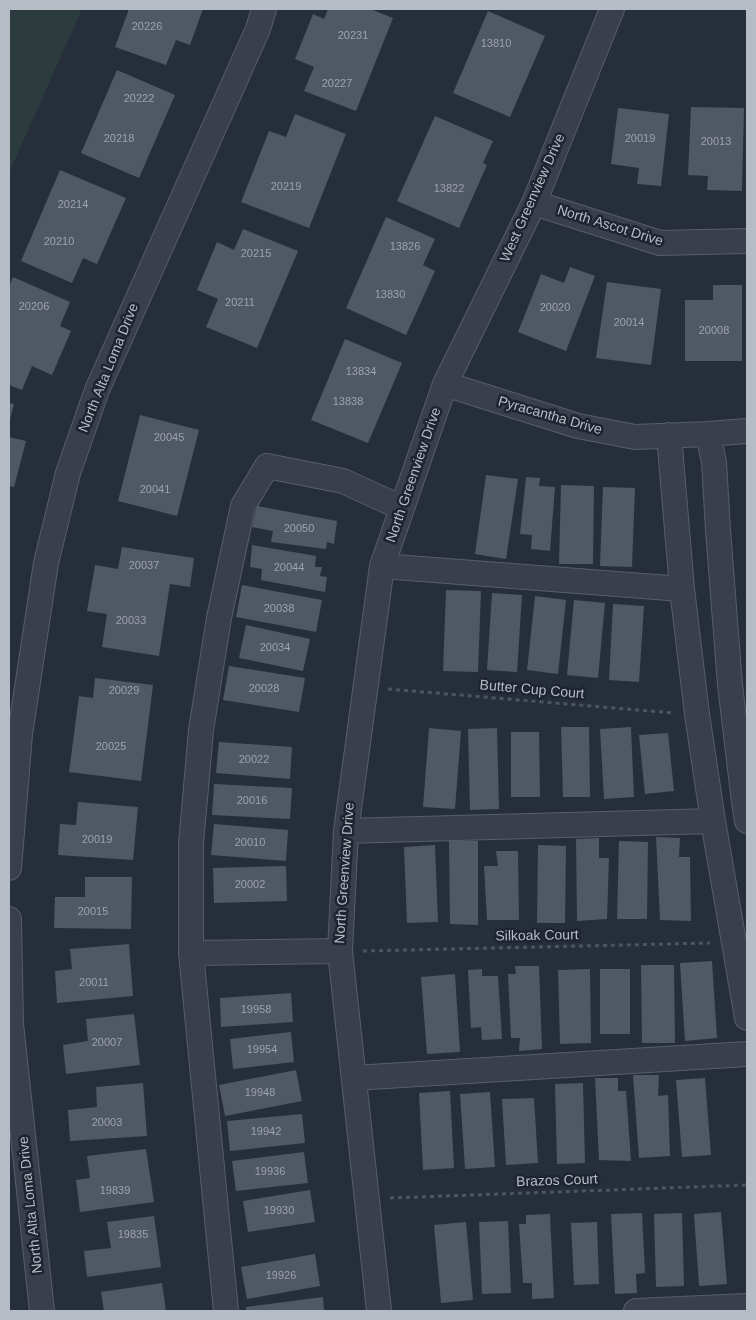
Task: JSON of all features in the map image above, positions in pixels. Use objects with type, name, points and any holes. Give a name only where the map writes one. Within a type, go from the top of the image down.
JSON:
[{"type":"street","name":"North Alta Loma Drive","points":[[9,868],[20,734],[46,563],[68,473],[97,390],[258,29],[264,9]]},
{"type":"street","name":"West Greenview Drive","points":[[445,384],[534,203],[612,9]]},
{"type":"street","name":"North Ascot Drive","points":[[534,203],[660,243],[747,241]]},
{"type":"street","name":"Pyracantha Drive","points":[[445,384],[578,426],[635,437],[747,431]]},
{"type":"street","name":"North Greenview Drive","points":[[379,1311],[340,951],[346,831],[382,566],[445,384]]},
{"type":"street","points":[[708,434],[714,462],[730,685],[747,821]]},
{"type":"street","points":[[669,435],[682,589],[697,714],[747,1018]]},
{"type":"street","points":[[226,1311],[191,953],[191,844],[201,730],[219,618],[243,506],[267,466],[343,481],[402,508]]},
{"type":"street","points":[[382,566],[682,589]]},
{"type":"street","points":[[346,831],[714,821]]},
{"type":"street","name":"North Alta Loma Drive","points":[[9,919],[11,1024],[42,1311]]},
{"type":"street","points":[[191,953],[340,951]]},
{"type":"street","points":[[354,1078],[747,1054]]},
{"type":"street","points":[[636,1311],[747,1306]]},
{"type":"path","name":"Butter Cup Court","points":[[365,687],[697,714]]},
{"type":"path","name":"Silkoak Court","points":[[340,951],[734,943]]},
{"type":"path","name":"Brazos Court","points":[[367,1198],[747,1185]]},
{"type":"shaded area","points":[[9,9],[82,9],[9,173]]},
{"type":"building","points":[[129,9],[203,9],[190,45],[176,40],[166,65],[115,47]]},
{"type":"building","points":[[328,9],[370,9],[393,18],[356,111],[304,91],[314,67],[295,59],[313,14],[324,19]]},
{"type":"building","points":[[488,11],[545,36],[510,117],[453,93]]},
{"type":"building","points":[[117,70],[175,95],[139,178],[81,153]]},
{"type":"building","points":[[691,107],[744,108],[742,191],[707,190],[708,176],[688,175]]},
{"type":"building","points":[[618,108],[669,114],[661,186],[637,184],[639,168],[611,164]]},
{"type":"building","points":[[295,114],[346,134],[309,228],[241,202],[269,131],[286,137]]},
{"type":"building","points":[[435,116],[493,141],[483,163],[487,165],[459,228],[397,201]]},
{"type":"building","points":[[60,170],[126,198],[97,264],[83,258],[72,283],[21,261]]},
{"type":"building","points":[[386,217],[435,239],[423,265],[435,271],[406,335],[346,308]]},
{"type":"building","points":[[243,229],[298,251],[257,348],[206,327],[218,299],[197,290],[217,242],[234,250]]},
{"type":"building","points":[[570,267],[595,276],[566,351],[518,332],[541,274],[564,283]]},
{"type":"building","points":[[13,277],[70,302],[60,326],[71,331],[52,375],[32,366],[22,390],[9,385],[9,287]]},
{"type":"building","points":[[607,282],[661,289],[651,365],[596,358]]},
{"type":"building","points":[[713,285],[742,285],[742,361],[685,361],[685,300],[713,300]]},
{"type":"building","points":[[345,339],[402,363],[368,443],[311,420]]},
{"type":"building","points":[[9,403],[14,404],[9,423]]},
{"type":"building","points":[[140,415],[199,430],[177,516],[118,501]]},
{"type":"building","points":[[9,437],[26,441],[14,487],[9,486]]},
{"type":"building","points":[[486,475],[518,479],[506,559],[475,554]]},
{"type":"building","points":[[526,477],[540,478],[539,486],[555,487],[550,551],[531,549],[532,535],[520,534]]},
{"type":"building","points":[[561,485],[594,486],[593,564],[559,564]]},
{"type":"building","points":[[603,487],[635,488],[632,567],[600,566]]},
{"type":"building","points":[[257,506],[337,521],[334,544],[327,542],[326,549],[271,542],[273,531],[252,527]]},
{"type":"building","points":[[252,545],[316,556],[315,567],[322,567],[320,576],[327,577],[325,592],[261,580],[262,569],[250,567]]},
{"type":"building","points":[[122,547],[194,558],[190,587],[170,584],[159,656],[102,647],[107,614],[87,611],[95,565],[118,569]]},
{"type":"building","points":[[242,585],[322,600],[316,632],[236,617]]},
{"type":"building","points":[[446,590],[481,591],[478,672],[443,671]]},
{"type":"building","points":[[492,593],[522,595],[517,672],[487,670]]},
{"type":"building","points":[[535,596],[566,600],[558,674],[527,670]]},
{"type":"building","points":[[574,600],[605,603],[598,678],[567,675]]},
{"type":"building","points":[[613,604],[644,606],[639,682],[609,680]]},
{"type":"building","points":[[246,625],[310,639],[303,671],[239,658]]},
{"type":"building","points":[[229,666],[305,678],[299,712],[223,700]]},
{"type":"building","points":[[95,678],[153,685],[141,781],[69,772],[79,696],[93,698]]},
{"type":"building","points":[[561,727],[589,727],[590,797],[563,797]]},
{"type":"building","points":[[631,727],[634,797],[604,799],[600,729]]},
{"type":"building","points":[[429,728],[461,731],[455,809],[423,807]]},
{"type":"building","points":[[497,728],[499,809],[470,810],[468,729]]},
{"type":"building","points":[[511,732],[539,732],[540,797],[511,797]]},
{"type":"building","points":[[668,733],[674,791],[645,794],[639,735]]},
{"type":"building","points":[[219,742],[292,747],[290,779],[216,773]]},
{"type":"building","points":[[214,784],[292,788],[290,819],[212,815]]},
{"type":"building","points":[[78,802],[138,807],[133,860],[58,855],[60,824],[76,825]]},
{"type":"building","points":[[214,824],[288,830],[286,861],[211,855]]},
{"type":"building","points":[[656,837],[680,838],[679,857],[690,857],[691,921],[660,920]]},
{"type":"building","points":[[599,838],[599,858],[609,858],[607,919],[577,921],[576,839]]},
{"type":"building","points":[[449,841],[478,841],[478,925],[450,924]]},
{"type":"building","points":[[619,841],[648,842],[647,919],[617,919]]},
{"type":"building","points":[[435,845],[438,922],[407,923],[404,847]]},
{"type":"building","points":[[538,845],[566,846],[565,923],[537,923]]},
{"type":"building","points":[[496,851],[518,851],[519,920],[487,920],[484,866],[498,866]]},
{"type":"building","points":[[286,866],[287,901],[214,903],[213,868]]},
{"type":"building","points":[[85,877],[132,877],[131,929],[54,928],[55,897],[85,897]]},
{"type":"building","points":[[129,944],[133,996],[57,1003],[55,971],[72,969],[70,949]]},
{"type":"building","points":[[712,961],[717,1038],[685,1041],[680,963]]},
{"type":"building","points":[[641,965],[674,965],[675,1043],[642,1043]]},
{"type":"building","points":[[515,966],[539,966],[542,1049],[519,1051],[520,1038],[511,1038],[508,974],[516,974]]},
{"type":"building","points":[[482,969],[482,976],[498,976],[502,1039],[482,1040],[481,1027],[471,1028],[468,970]]},
{"type":"building","points":[[590,969],[591,1043],[560,1044],[558,970]]},
{"type":"building","points":[[600,969],[630,969],[630,1034],[600,1034]]},
{"type":"building","points":[[455,974],[460,1052],[427,1054],[421,977]]},
{"type":"building","points":[[291,993],[293,1022],[221,1027],[220,998]]},
{"type":"building","points":[[134,1014],[140,1065],[66,1074],[63,1045],[88,1041],[86,1019]]},
{"type":"building","points":[[291,1032],[294,1062],[233,1069],[230,1039]]},
{"type":"building","points":[[296,1070],[302,1101],[225,1116],[219,1085]]},
{"type":"building","points":[[633,1075],[659,1075],[658,1096],[668,1095],[670,1156],[639,1158]]},
{"type":"building","points":[[595,1078],[618,1078],[618,1091],[626,1091],[631,1161],[599,1160]]},
{"type":"building","points":[[705,1078],[711,1155],[682,1157],[676,1080]]},
{"type":"building","points":[[143,1083],[147,1136],[70,1141],[68,1110],[97,1107],[96,1087]]},
{"type":"building","points":[[583,1083],[585,1163],[557,1164],[555,1084]]},
{"type":"building","points":[[450,1091],[454,1168],[423,1170],[419,1093]]},
{"type":"building","points":[[490,1092],[495,1167],[465,1169],[460,1094]]},
{"type":"building","points":[[534,1098],[538,1163],[506,1165],[502,1099]]},
{"type":"building","points":[[302,1114],[305,1143],[230,1151],[227,1121]]},
{"type":"building","points":[[146,1149],[154,1202],[80,1212],[76,1180],[90,1178],[87,1156]]},
{"type":"building","points":[[304,1152],[308,1183],[236,1191],[232,1161]]},
{"type":"building","points":[[310,1190],[315,1222],[248,1232],[243,1201]]},
{"type":"building","points":[[721,1212],[727,1284],[699,1286],[694,1214]]},
{"type":"building","points":[[642,1213],[645,1273],[636,1274],[637,1293],[615,1294],[611,1214]]},
{"type":"building","points":[[682,1213],[684,1286],[656,1287],[654,1214]]},
{"type":"building","points":[[550,1214],[554,1298],[532,1299],[532,1283],[523,1283],[519,1224],[526,1224],[526,1215]]},
{"type":"building","points":[[154,1216],[161,1267],[87,1277],[84,1251],[111,1248],[107,1222]]},
{"type":"building","points":[[508,1221],[511,1293],[482,1294],[479,1222]]},
{"type":"building","points":[[466,1222],[473,1300],[441,1303],[434,1225]]},
{"type":"building","points":[[597,1222],[599,1284],[574,1285],[571,1223]]},
{"type":"building","points":[[315,1254],[320,1286],[247,1299],[241,1267]]},
{"type":"building","points":[[162,1283],[166,1311],[104,1311],[101,1292]]},
{"type":"building","points":[[323,1297],[324,1311],[246,1311],[246,1307]]}]
